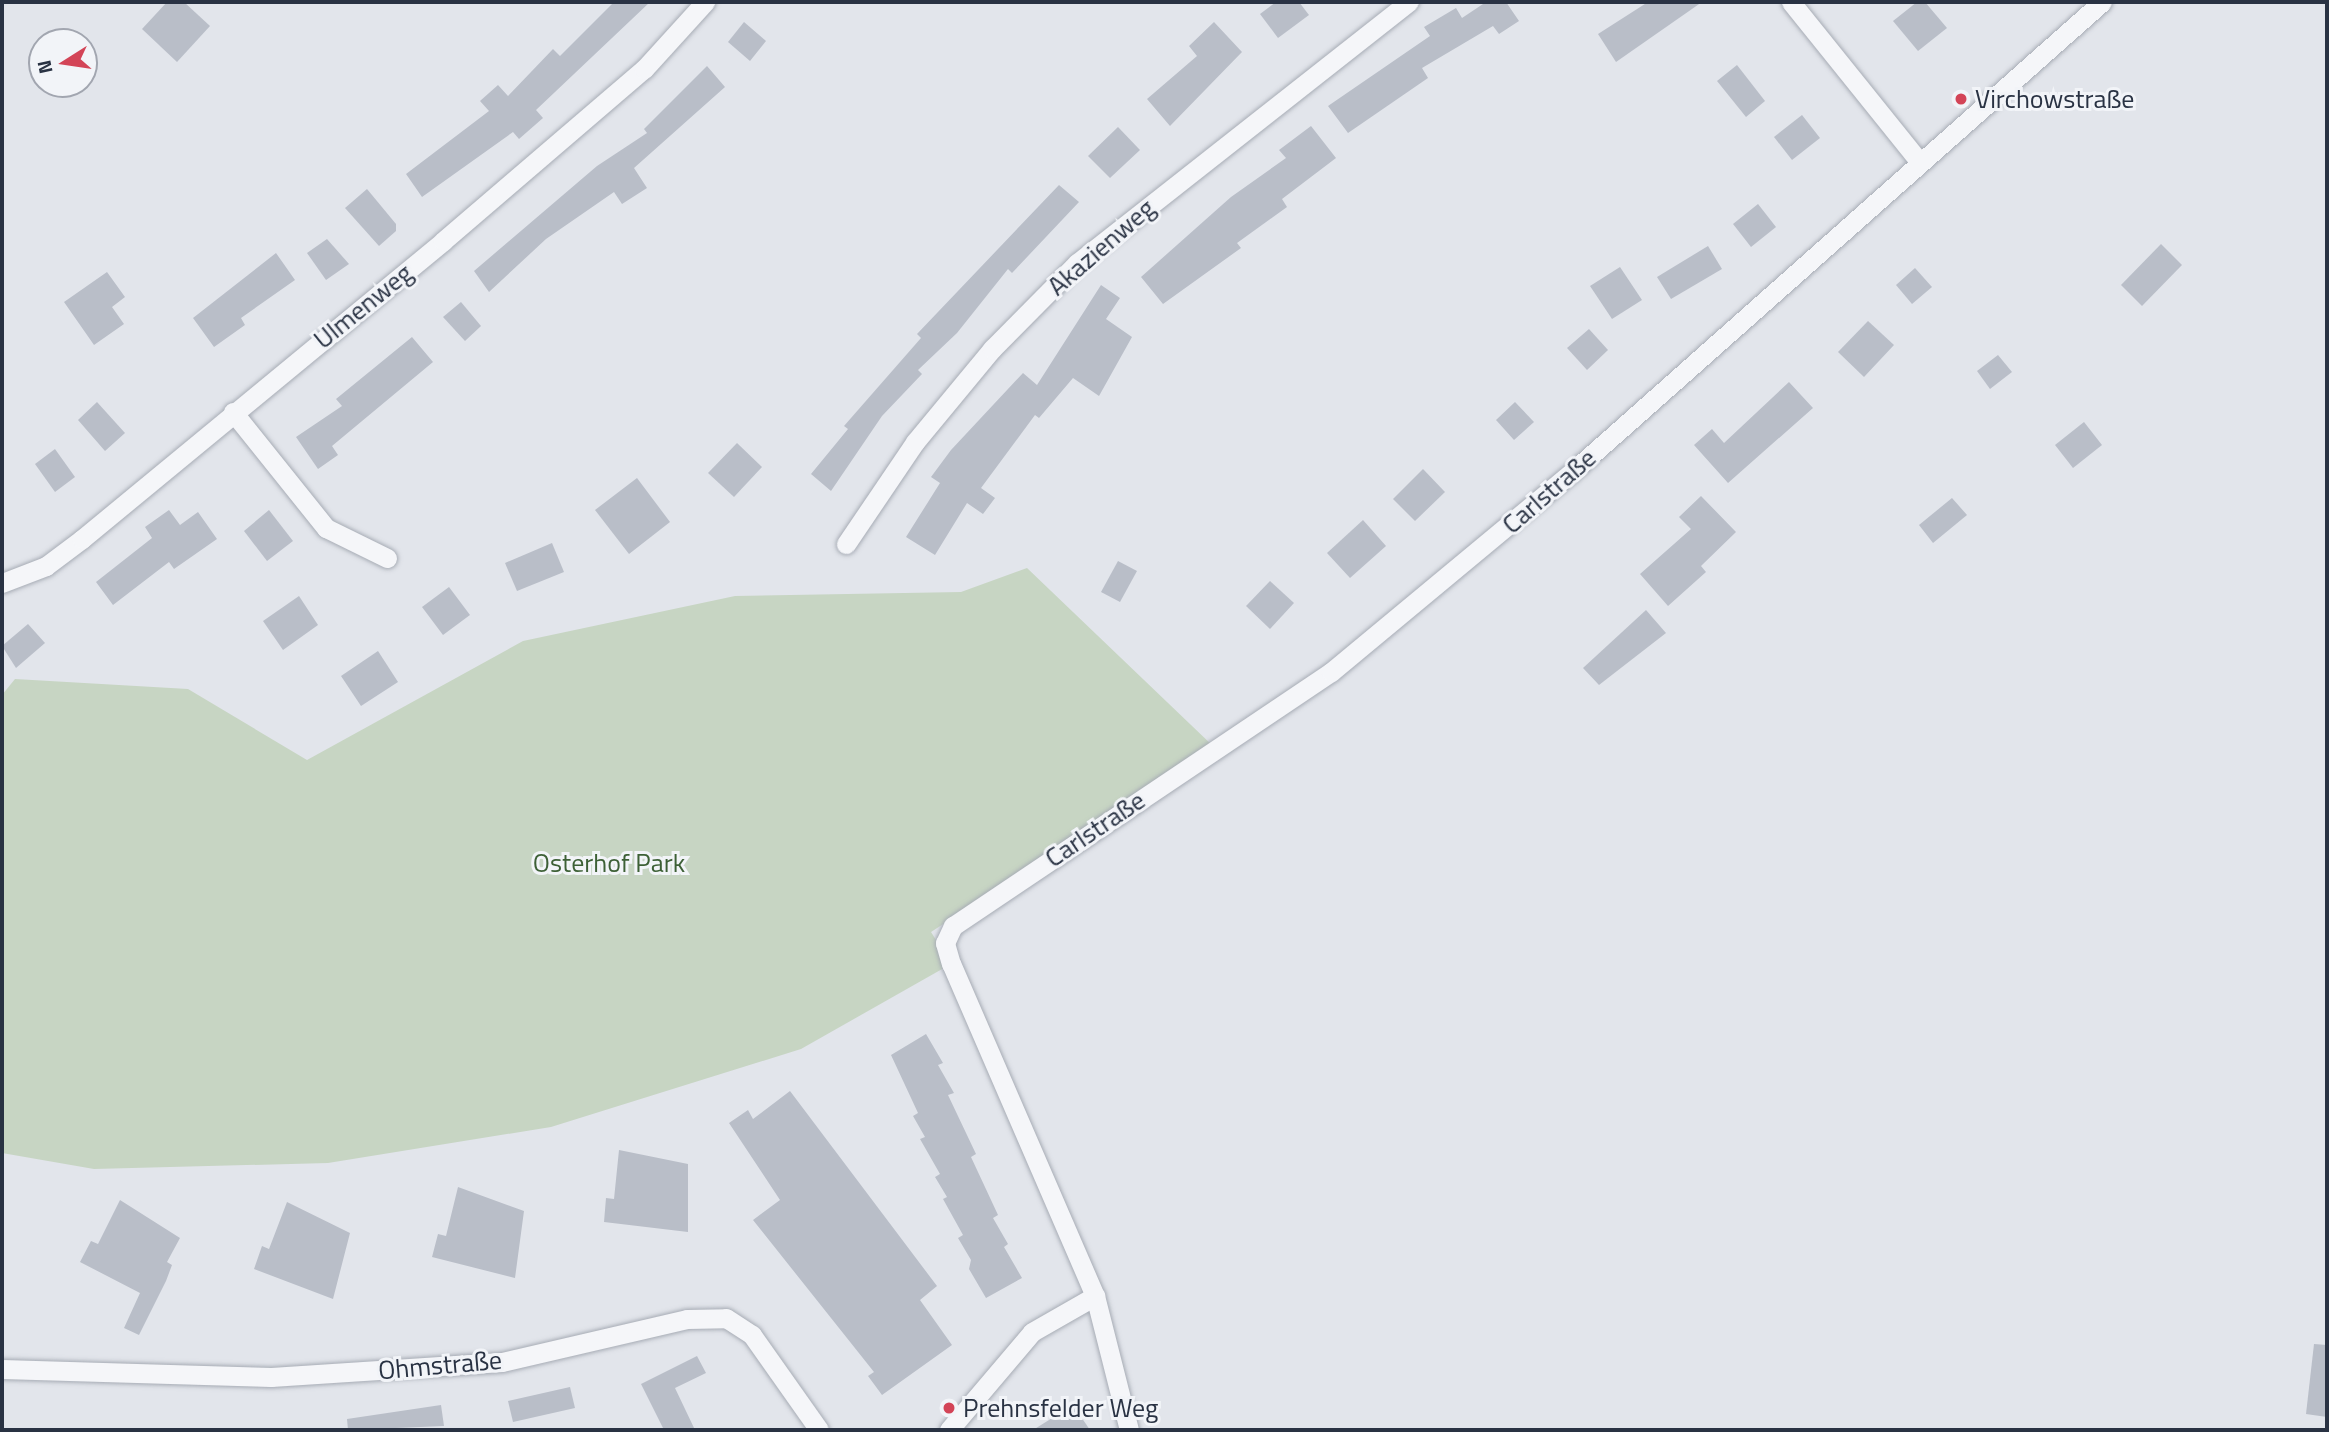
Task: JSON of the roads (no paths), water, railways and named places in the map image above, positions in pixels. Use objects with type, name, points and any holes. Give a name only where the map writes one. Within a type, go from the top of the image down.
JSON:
[{"type":"street","name":"Ulmenweg","points":[[2,583],[46,566],[233,412],[644,69],[705,2]]},
{"type":"street","name":"Akazienweg","points":[[846,544],[915,442],[992,349],[1077,263],[1409,2]]},
{"type":"street","points":[[1791,2],[1919,161]]},
{"type":"street","name":"Carlstraße","points":[[1095,1296],[951,964],[944,943],[953,926],[1331,672],[1572,472],[1919,161],[2102,2]]},
{"type":"street","points":[[233,412],[326,528],[387,558]]},
{"type":"street","points":[[949,1430],[1032,1332],[1095,1296],[1129,1430]]},
{"type":"street","name":"Ohmstraße","points":[[2,1369],[271,1377],[493,1363],[687,1318],[726,1318],[752,1335],[819,1430]]},
{"type":"place","name":"Virchowstraße","points":[[1961,99]]},
{"type":"place","name":"Prehnsfelder Weg","points":[[949,1408]]},
{"type":"park label","name":"Osterhof Park","points":[[609,863]]}]
